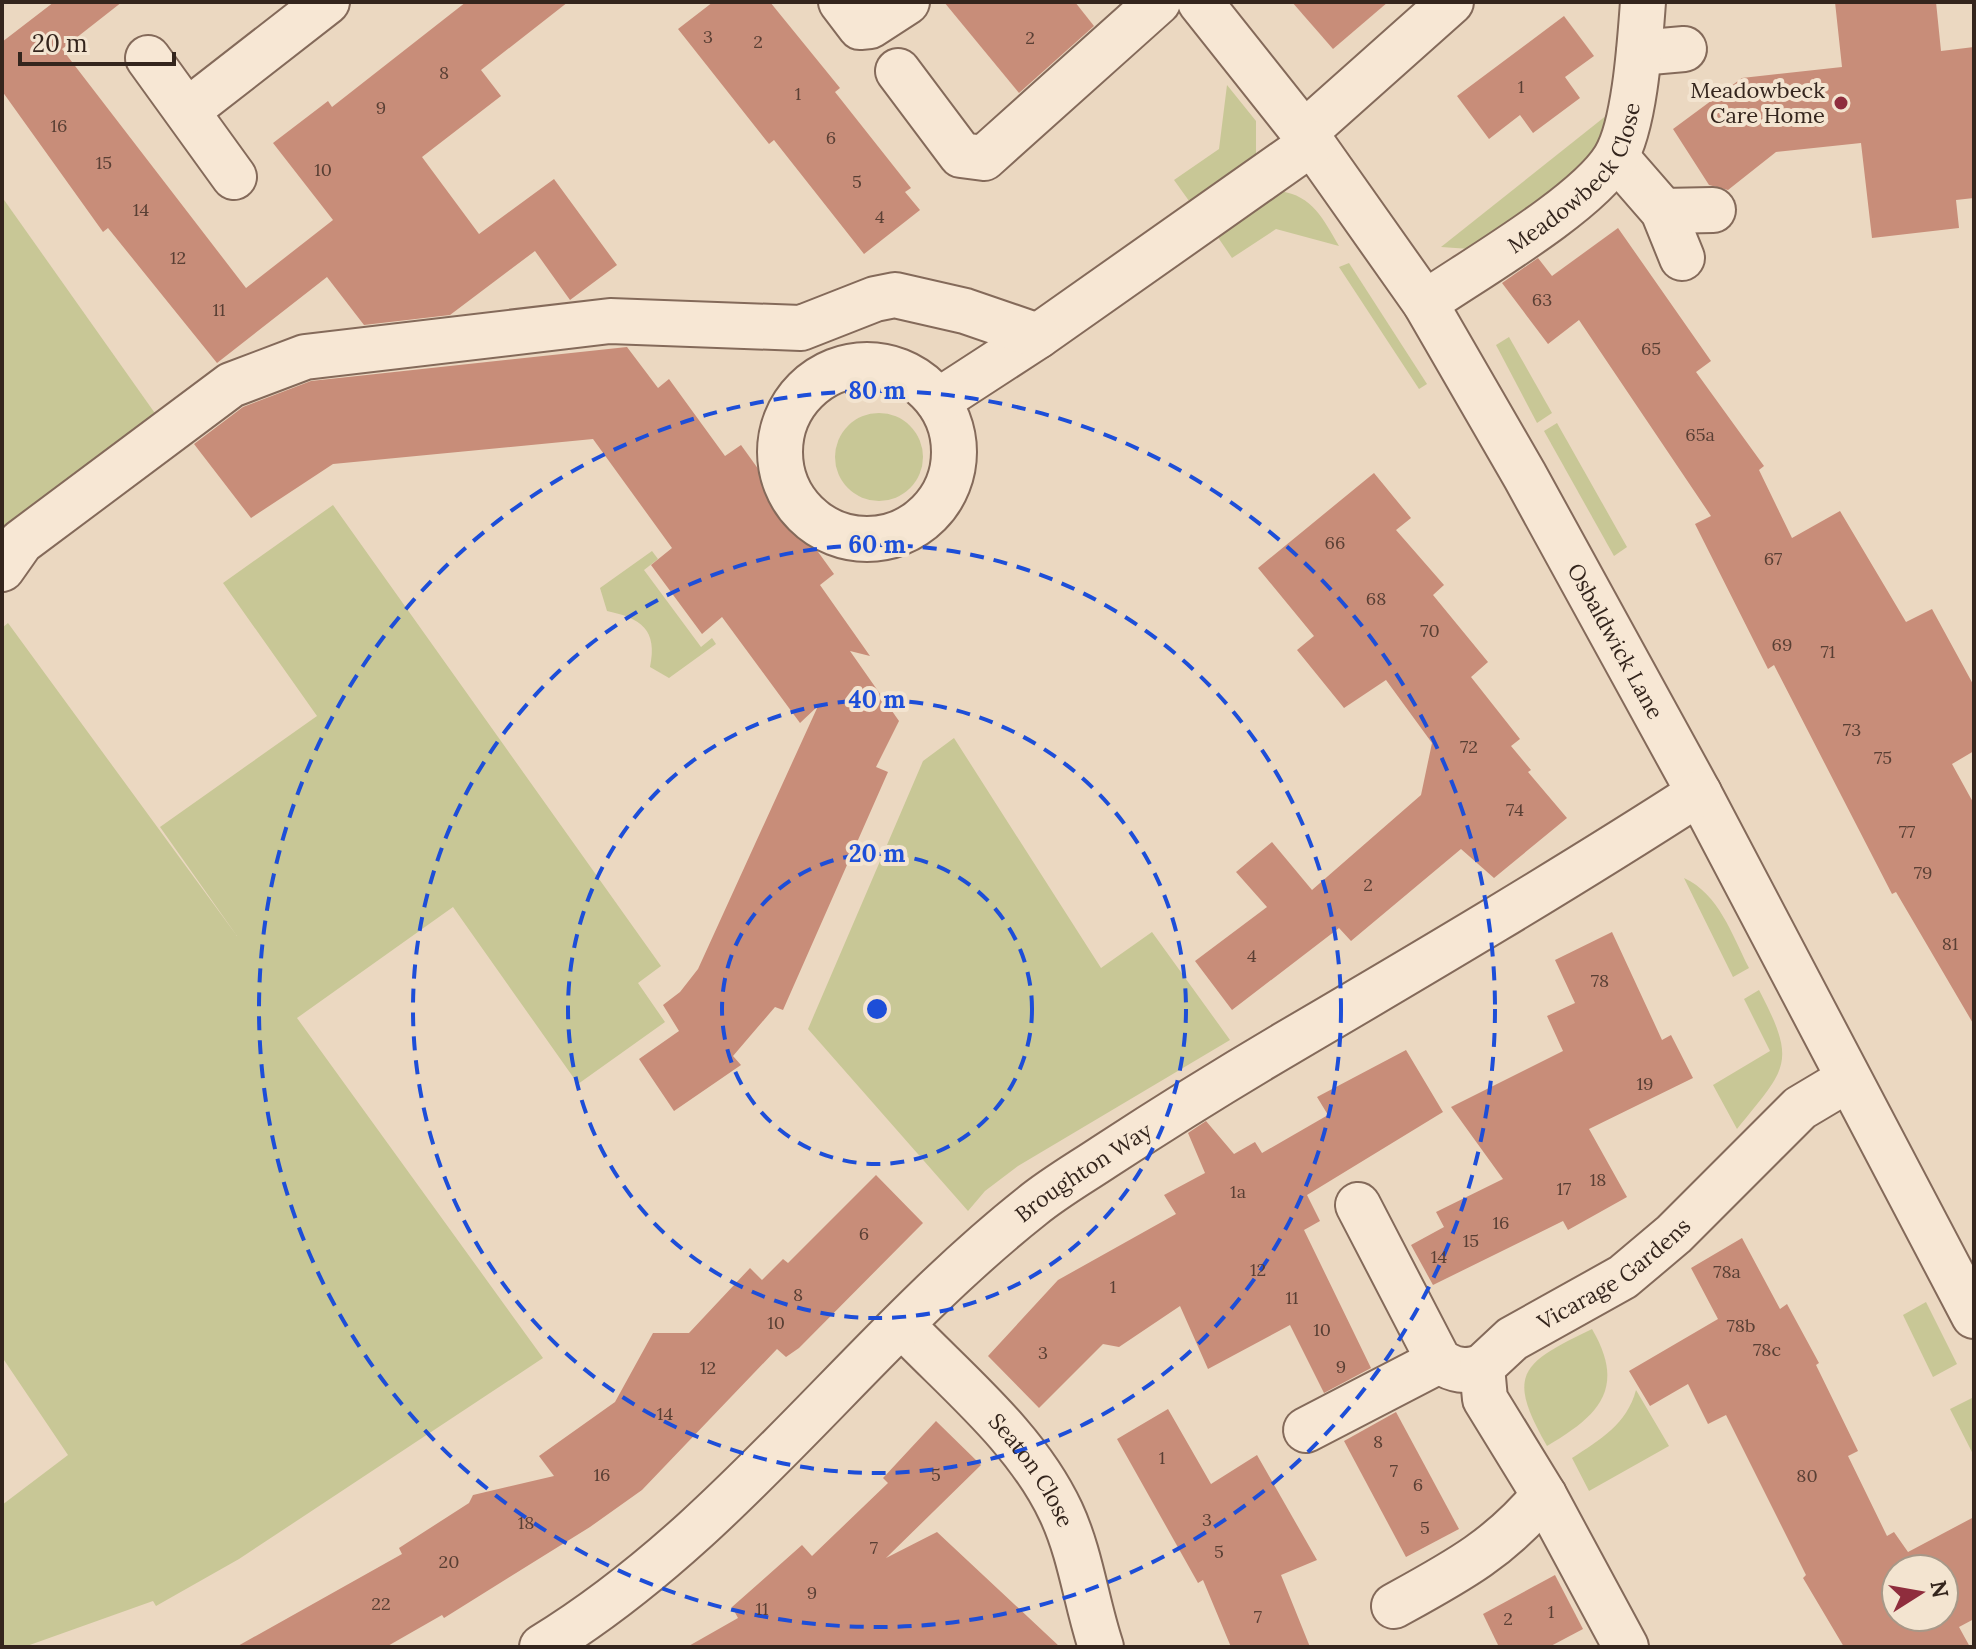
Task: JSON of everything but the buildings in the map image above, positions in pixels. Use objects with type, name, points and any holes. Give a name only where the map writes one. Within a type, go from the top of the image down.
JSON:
[{"type":"street","points":[[187,111],[327,2]]},
{"type":"street","points":[[841,2],[860,27],[870,26],[907,2]]},
{"type":"street","points":[[898,71],[961,155],[984,158],[1158,2]]},
{"type":"street","name":"Osbaldwick Lane","points":[[1200,2],[1308,138],[1425,303],[1525,476],[1699,793],[1847,1080],[1974,1316]]},
{"type":"street","points":[[938,401],[1038,336],[1308,138],[1451,2]]},
{"type":"street","name":"Meadowbeck Close","points":[[1425,303],[1558,212],[1596,182],[1616,157],[1633,99],[1643,2]]},
{"type":"street","points":[[1639,53],[1684,49]]},
{"type":"street","points":[[148,58],[234,177]]},
{"type":"street","points":[[1616,157],[1663,211],[1682,258]]},
{"type":"street","points":[[1663,211],[1713,210]]},
{"type":"street","points":[[2,569],[21,542],[231,385],[305,357],[610,321],[801,328],[875,299],[895,295],[957,309],[1038,336]]},
{"type":"street","name":"Broughton Way","points":[[542,1647],[586,1636],[755,1476],[982,1247],[1035,1203],[1170,1113],[1540,893],[1699,793]]},
{"type":"street","name":"Vicarage Gardens","points":[[1482,1367],[1512,1339],[1623,1277],[1674,1234],[1800,1108],[1847,1080]]},
{"type":"street","points":[[1358,1205],[1439,1361],[1452,1369],[1468,1372],[1482,1367],[1485,1399],[1544,1495],[1626,1647]]},
{"type":"street","name":"Seaton Close","points":[[903,1326],[1006,1432],[1038,1471],[1061,1512],[1078,1558],[1101,1647]]},
{"type":"street","points":[[1306,1430],[1439,1361]]},
{"type":"street","points":[[1394,1606],[1492,1549],[1522,1522],[1544,1495]]},
{"type":"shaded area","points":[[1227,85],[1256,121],[1256,159],[1192,205],[1174,180],[1219,149]]},
{"type":"shaded area","points":[[1607,115],[1607,128],[1595,156],[1507,227],[1470,249],[1441,247]]},
{"type":"shaded area","points":[[1280,191],[1309,203],[1339,246],[1276,229],[1232,258],[1215,233]]},
{"type":"shaded area","points":[[2,197],[164,426],[2,543]]},
{"type":"shaded area","points":[[1349,263],[1427,384],[1419,389],[1339,267]]},
{"type":"shaded area","points":[[1509,337],[1552,413],[1537,423],[1496,345]]},
{"type":"shaded area","points":[[879,413],[896,417],[910,426],[919,440],[923,457],[919,474],[910,488],[896,497],[879,501],[862,497],[848,488],[839,474],[835,457],[839,440],[848,426],[862,417]]},
{"type":"shaded area","points":[[1557,423],[1627,547],[1614,556],[1544,431]]},
{"type":"shaded area","points":[[333,505],[661,966],[638,983],[665,1022],[578,1084],[453,907],[297,1018],[543,1358],[239,1559],[156,1606],[153,1601],[24,1647],[2,1647],[2,1505],[68,1455],[2,1357],[2,628],[8,623],[237,936],[160,827],[317,716],[223,583]]},
{"type":"shaded area","points":[[652,551],[658,559],[644,570],[701,647],[712,638],[716,644],[669,678],[650,667],[651,644],[644,628],[638,622],[607,611],[600,588]]},
{"type":"shaded area","points":[[954,738],[1101,968],[1152,932],[1230,1040],[1018,1166],[985,1191],[968,1211],[808,1029],[923,761]]},
{"type":"shaded area","points":[[1684,878],[1707,894],[1715,905],[1749,968],[1733,977]]},
{"type":"shaded area","points":[[1759,990],[1779,1034],[1781,1064],[1767,1092],[1737,1129],[1713,1085],[1770,1051],[1744,999]]},
{"type":"shaded area","points":[[1926,1302],[1957,1364],[1933,1377],[1903,1315]]},
{"type":"shaded area","points":[[1592,1329],[1607,1368],[1607,1384],[1602,1399],[1580,1424],[1547,1446],[1526,1402],[1524,1386],[1528,1373],[1550,1351]]},
{"type":"shaded area","points":[[1636,1390],[1669,1446],[1589,1491],[1572,1458],[1619,1422]]},
{"type":"shaded area","points":[[1974,1397],[1974,1456],[1950,1409]]},
{"type":"place","name":"Meadowbeck Care Home","points":[[1841,103]]}]
